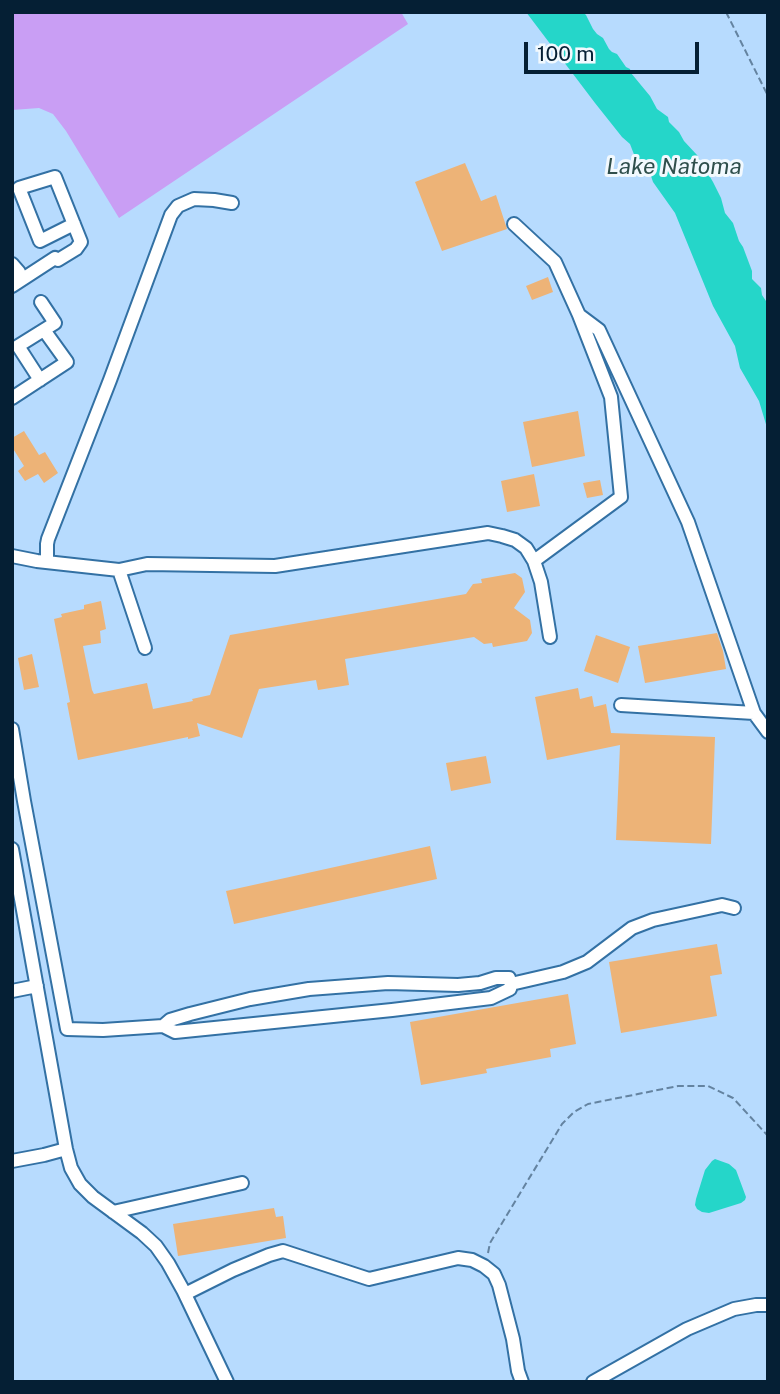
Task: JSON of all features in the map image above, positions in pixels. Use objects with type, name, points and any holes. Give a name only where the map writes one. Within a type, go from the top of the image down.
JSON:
[{"type":"street","points":[[15,284],[55,258],[56,253],[71,243],[81,242],[74,225],[54,177],[19,188],[40,241],[74,225]]},
{"type":"street","points":[[47,562],[48,539],[171,215],[177,206],[194,199],[232,203]]},
{"type":"street","points":[[514,224],[555,262],[579,315],[611,397],[621,497],[534,561]]},
{"type":"street","points":[[12,264],[19,272],[15,284]]},
{"type":"street","points":[[40,380],[18,346],[55,323],[41,302]]},
{"type":"street","points":[[579,315],[599,330],[690,527],[754,713],[768,732]]},
{"type":"street","points":[[12,398],[67,362],[44,330]]},
{"type":"street","points":[[12,556],[119,570],[147,564],[275,566],[488,533],[515,540],[526,548],[534,561],[541,582],[550,637]]},
{"type":"street","points":[[119,570],[145,648]]},
{"type":"street","points":[[621,705],[754,713]]},
{"type":"street","points":[[12,729],[67,1029],[103,1030],[163,1026],[175,1032],[491,998],[510,989],[511,984],[509,978],[496,978],[458,985],[388,982],[309,989],[250,999],[190,1014],[170,1020],[163,1026]]},
{"type":"street","points":[[12,849],[71,1168],[80,1184],[93,1197],[156,1246],[185,1294],[227,1382]]},
{"type":"street","points":[[511,984],[563,972],[587,962],[632,928],[653,920],[722,905],[734,908]]},
{"type":"street","points":[[12,991],[37,986]]},
{"type":"street","points":[[12,1161],[66,1149]]},
{"type":"street","points":[[113,1213],[242,1183]]},
{"type":"street","points":[[185,1294],[233,1270],[284,1251],[369,1279],[458,1258],[472,1260],[494,1274],[499,1285],[522,1382]]},
{"type":"street","points":[[593,1382],[687,1329],[734,1308],[768,1305]]},
{"type":"path","points":[[726,12],[768,96]]},
{"type":"path","points":[[488,1269],[490,1243],[562,1124],[574,1112],[588,1104],[678,1086],[708,1086],[733,1098],[768,1136]]},
{"type":"shaded area","points":[[12,12],[401,12],[408,24],[119,218],[53,114],[39,108],[12,110]]},
{"type":"water","name":"Lake Natoma","points":[[526,12],[583,12],[609,49],[630,69],[657,109],[668,117],[669,122],[697,155],[713,182],[743,247],[752,271],[752,279],[761,288],[768,304],[768,431],[759,401],[740,368],[735,346],[713,306],[675,213],[642,161],[635,157],[630,144],[595,103]]},
{"type":"water","points":[[715,1159],[736,1170],[746,1197],[741,1203],[709,1213],[702,1212],[695,1205],[696,1199],[705,1170]]},
{"type":"building","points":[[465,163],[481,201],[496,195],[507,229],[442,251],[415,182]]},
{"type":"building","points":[[548,277],[553,292],[532,300],[526,286]]},
{"type":"building","points":[[578,411],[585,456],[532,467],[523,422]]},
{"type":"building","points":[[24,431],[39,455],[45,452],[58,473],[44,483],[38,474],[25,481],[18,471],[24,466],[12,447],[12,438]]},
{"type":"building","points":[[534,474],[540,506],[507,512],[501,481]]},
{"type":"building","points":[[600,480],[603,495],[587,498],[583,483]]},
{"type":"building","points":[[515,573],[522,578],[525,592],[514,608],[530,620],[532,633],[527,641],[493,647],[492,643],[484,644],[474,637],[345,659],[349,685],[318,690],[316,680],[259,689],[242,738],[197,723],[200,736],[78,760],[54,619],[62,617],[61,614],[84,609],[84,605],[101,601],[106,629],[100,631],[101,643],[83,646],[92,690],[94,694],[147,683],[153,709],[210,695],[230,635],[466,594],[473,584],[482,583],[481,579]]},
{"type":"building","points":[[717,633],[726,669],[645,683],[638,646]]},
{"type":"building","points":[[596,635],[630,647],[618,683],[584,671]]},
{"type":"building","points":[[32,654],[39,687],[24,690],[18,658]]},
{"type":"building","points":[[578,688],[580,699],[592,696],[594,707],[606,704],[611,733],[715,737],[711,844],[616,840],[620,745],[547,760],[535,697]]},
{"type":"building","points":[[486,756],[491,783],[451,791],[446,763]]},
{"type":"building","points":[[430,846],[437,879],[234,924],[226,891]]},
{"type":"building","points":[[717,944],[722,974],[710,976],[717,1016],[621,1033],[609,962]]},
{"type":"building","points":[[568,994],[576,1044],[550,1049],[551,1057],[486,1069],[487,1073],[421,1085],[410,1022]]},
{"type":"building","points":[[274,1208],[276,1217],[283,1216],[286,1238],[178,1256],[173,1224]]}]
